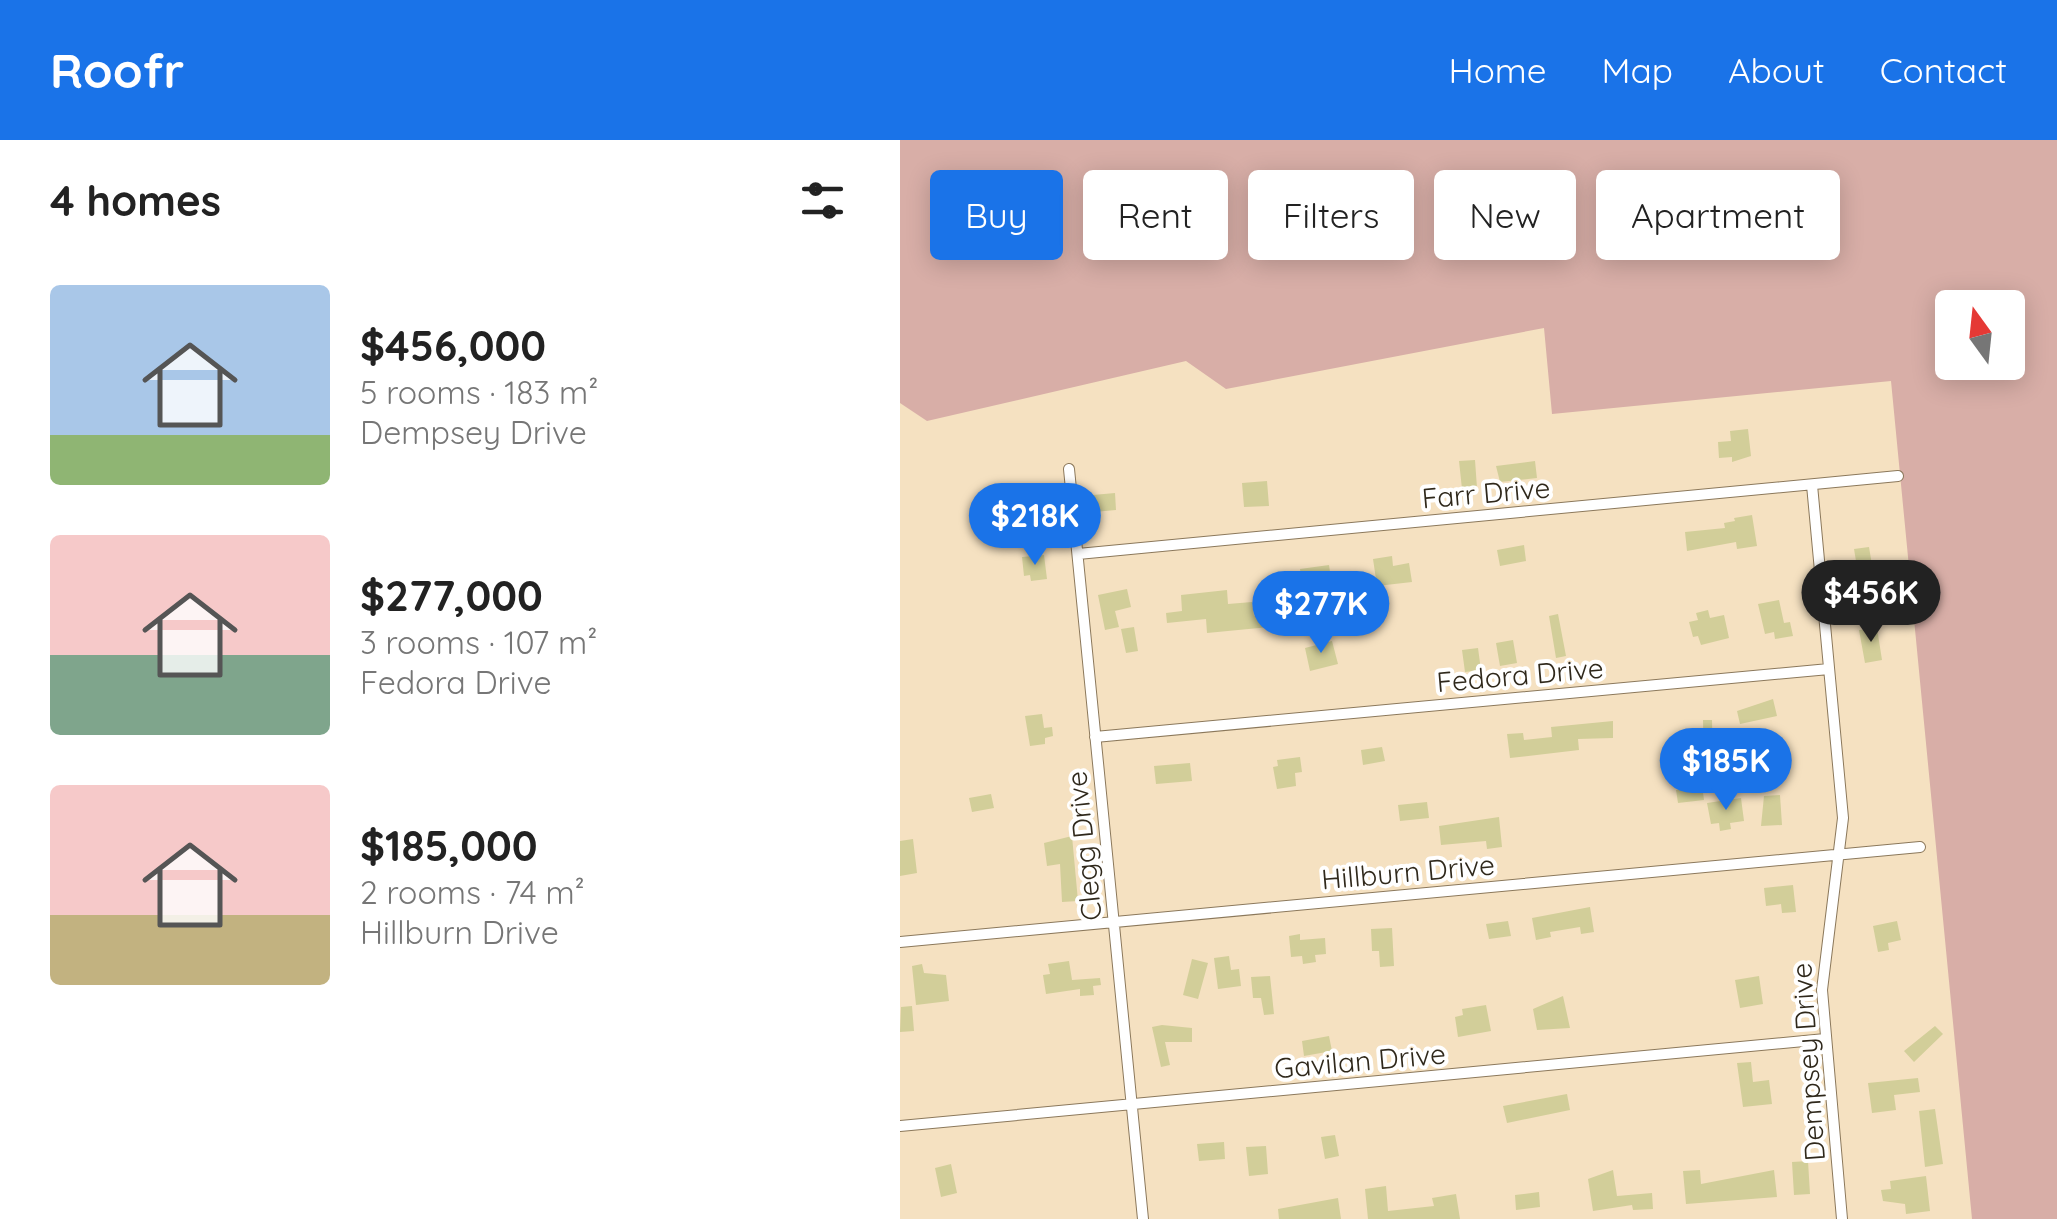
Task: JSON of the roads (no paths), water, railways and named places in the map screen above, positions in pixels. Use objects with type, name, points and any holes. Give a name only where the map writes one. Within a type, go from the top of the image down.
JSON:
[{"type":"street","name":"Clegg Drive","points":[[1069,469],[1143,1219]]},
{"type":"street","name":"Farr Drive","points":[[1078,554],[1898,476]]},
{"type":"street","name":"Dempsey Drive","points":[[1812,485],[1843,818],[1841,854],[1823,952],[1825,1039],[1842,1219]]},
{"type":"street","name":"Fedora Drive","points":[[1095,737],[1830,668]]},
{"type":"street","name":"Hillburn Drive","points":[[900,942],[1920,846]]},
{"type":"street","name":"Gavilan Drive","points":[[900,1126],[1825,1039]]}]
